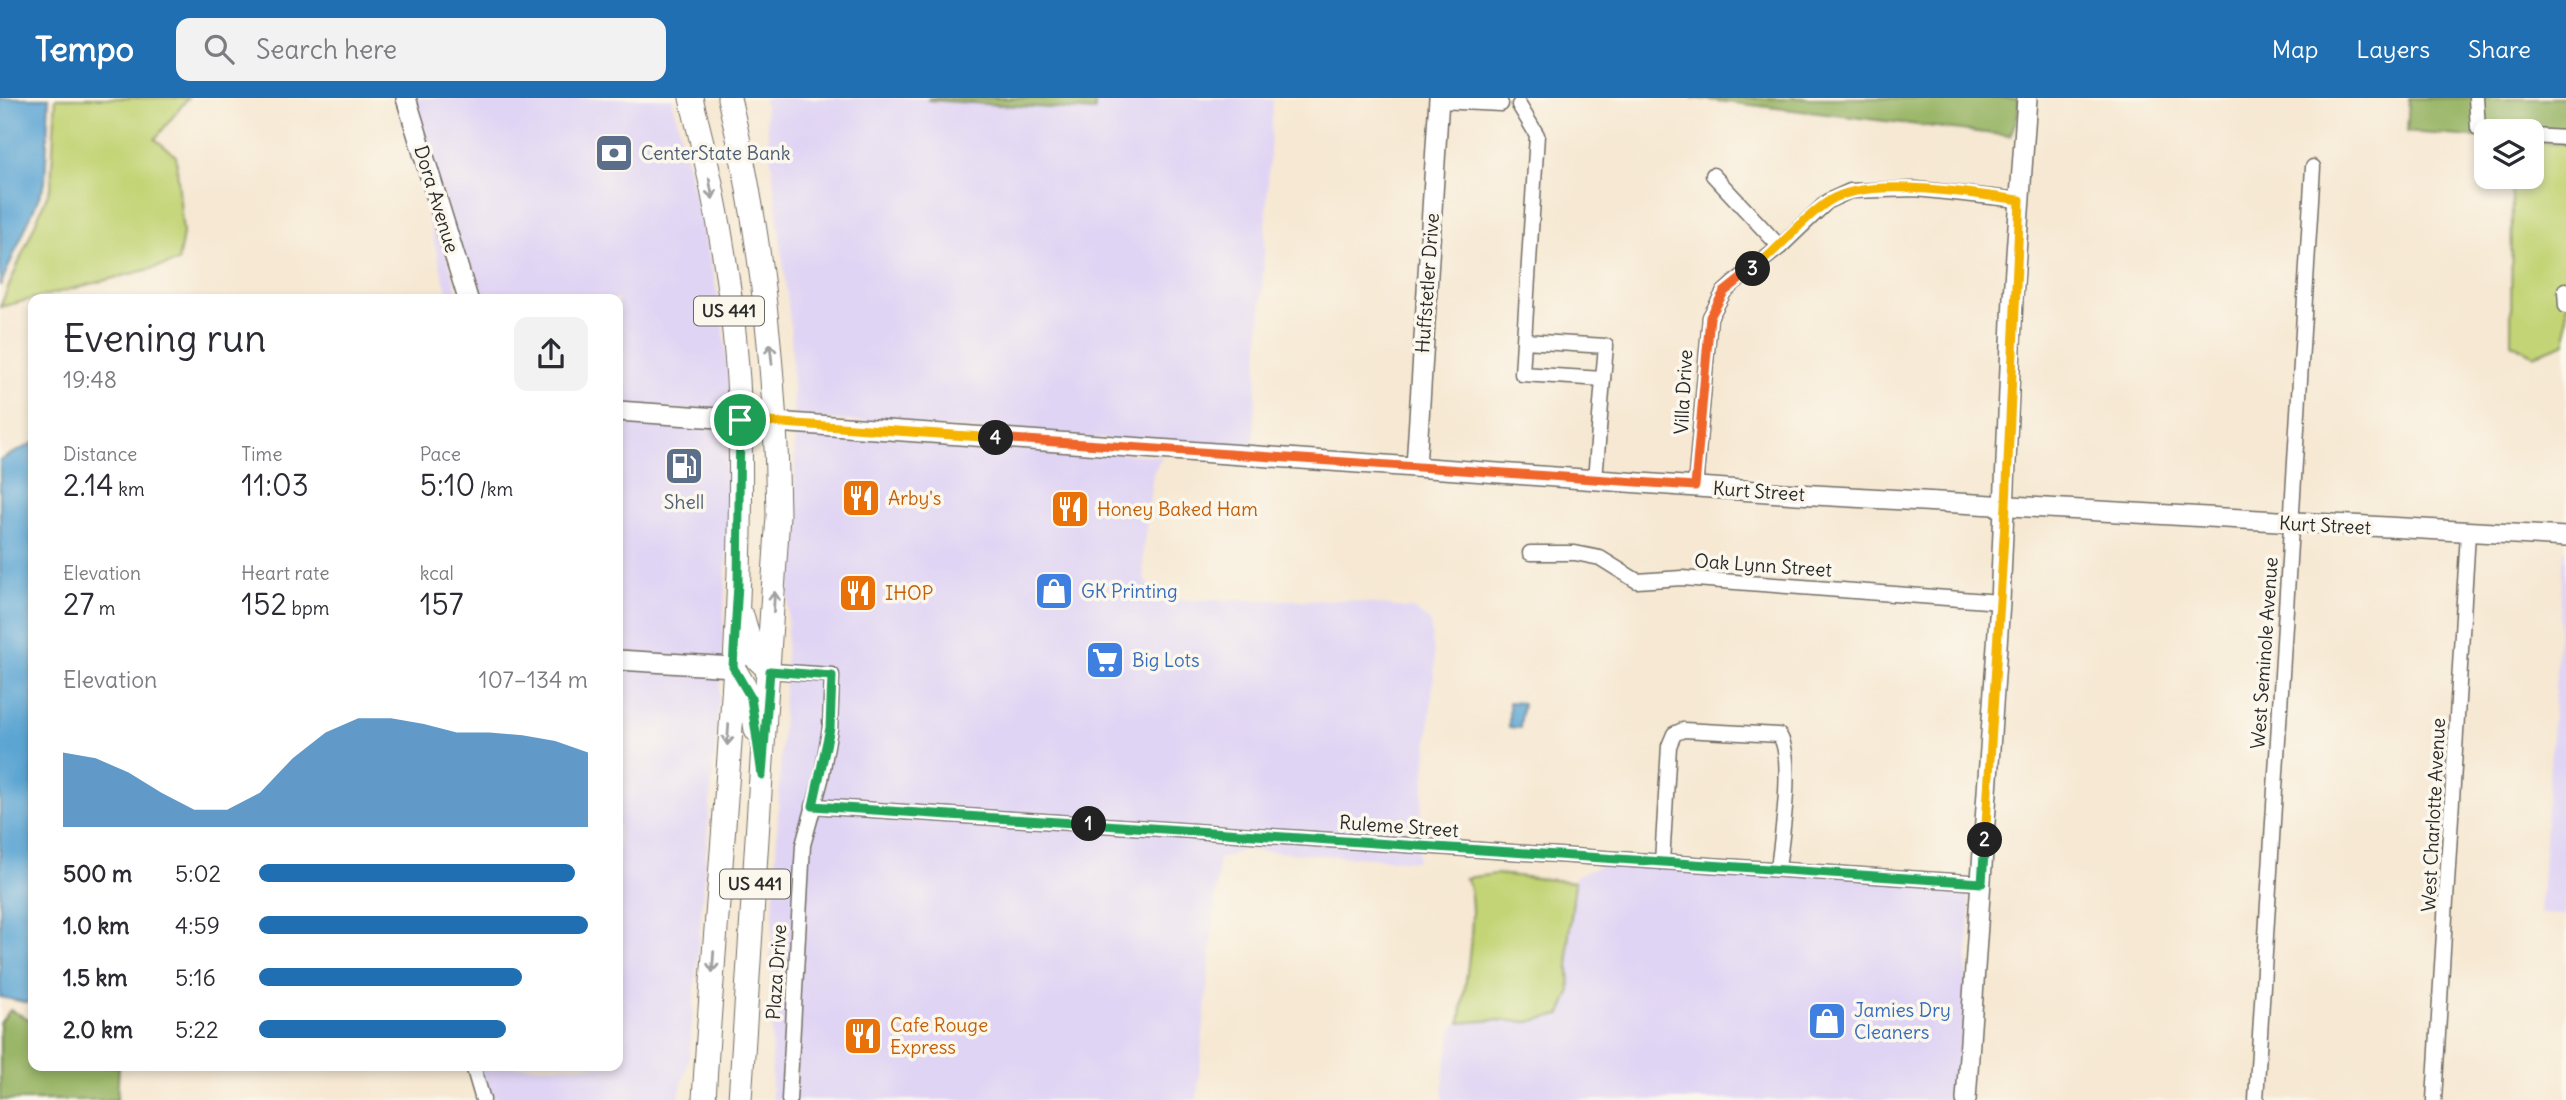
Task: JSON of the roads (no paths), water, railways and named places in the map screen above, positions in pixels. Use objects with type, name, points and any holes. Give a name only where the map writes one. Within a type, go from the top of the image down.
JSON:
[{"type":"main road","name":"US 441","points":[[691,98],[719,233],[740,420],[738,584],[704,1100]]},
{"type":"main road","name":"US 441","points":[[729,98],[757,236],[776,422],[778,515],[770,671],[740,1100]]},
{"type":"main road","points":[[738,584],[745,635],[753,655],[770,671]]},
{"type":"main road","points":[[733,667],[751,698],[762,775]]},
{"type":"main road","points":[[688,1100],[707,1047]]},
{"type":"main road","points":[[744,1049],[750,1100]]},
{"type":"street","name":"Dora Avenue","points":[[406,98],[465,294]]},
{"type":"street","points":[[1966,1100],[2006,505],[2027,98]]},
{"type":"street","points":[[2476,98],[2477,119]]},
{"type":"street","points":[[1448,100],[1499,101],[1507,108],[1525,104],[1537,135],[1522,374],[1603,379]]},
{"type":"street","name":"Huffstetler Drive","points":[[1416,467],[1448,100]]},
{"type":"street","points":[[2544,137],[2566,138]]},
{"type":"street","name":"West Seminole Avenue","points":[[2256,1100],[2313,167]]},
{"type":"street","points":[[1713,175],[1780,247]]},
{"type":"street","name":"Villa Drive","points":[[1695,486],[1710,317],[1724,292],[1780,247],[1828,201],[1850,191],[1916,190],[2020,200]]},
{"type":"street","points":[[2565,290],[2566,306]]},
{"type":"street","points":[[1524,341],[1606,346],[1595,480]]},
{"type":"street","name":"Kurt Street","points":[[623,411],[1595,480],[2566,537]]},
{"type":"street","name":"West Charlotte Avenue","points":[[2434,1100],[2469,533]]},
{"type":"street","name":"Oak Lynn Street","points":[[1530,553],[1575,553],[1600,558],[1637,581],[1682,578],[1734,581],[2000,603]]},
{"type":"street","points":[[623,660],[733,667]]},
{"type":"street","name":"Plaza Drive","points":[[770,671],[832,676],[830,728],[803,845],[789,1100]]},
{"type":"street","points":[[1662,862],[1669,746],[1674,734],[1683,730],[1779,735],[1784,741],[1786,762],[1778,869]]},
{"type":"street","name":"Ruleme Street","points":[[813,806],[1982,883]]},
{"type":"street","points":[[474,1071],[483,1100]]},
{"type":"water","points":[[0,98],[49,98],[45,183],[0,286]]},
{"type":"water","points":[[28,446],[28,1003],[0,997],[0,460]]},
{"type":"water","points":[[1509,702],[1523,703],[1520,728],[1509,727]]},
{"type":"place","name":"CenterState Bank","points":[[614,153]]},
{"type":"place","name":"Shell","points":[[684,466]]},
{"type":"place","name":"Arby's","points":[[861,498]]},
{"type":"place","name":"Honey Baked Ham","points":[[1070,509]]},
{"type":"place","name":"GK Printing","points":[[1054,591]]},
{"type":"place","name":"IHOP","points":[[858,593]]},
{"type":"place","name":"Big Lots","points":[[1105,660]]},
{"type":"place","name":"Jamies Dry Cleaners","points":[[1827,1021]]},
{"type":"place","name":"Cafe Rouge Express","points":[[863,1036]]}]
